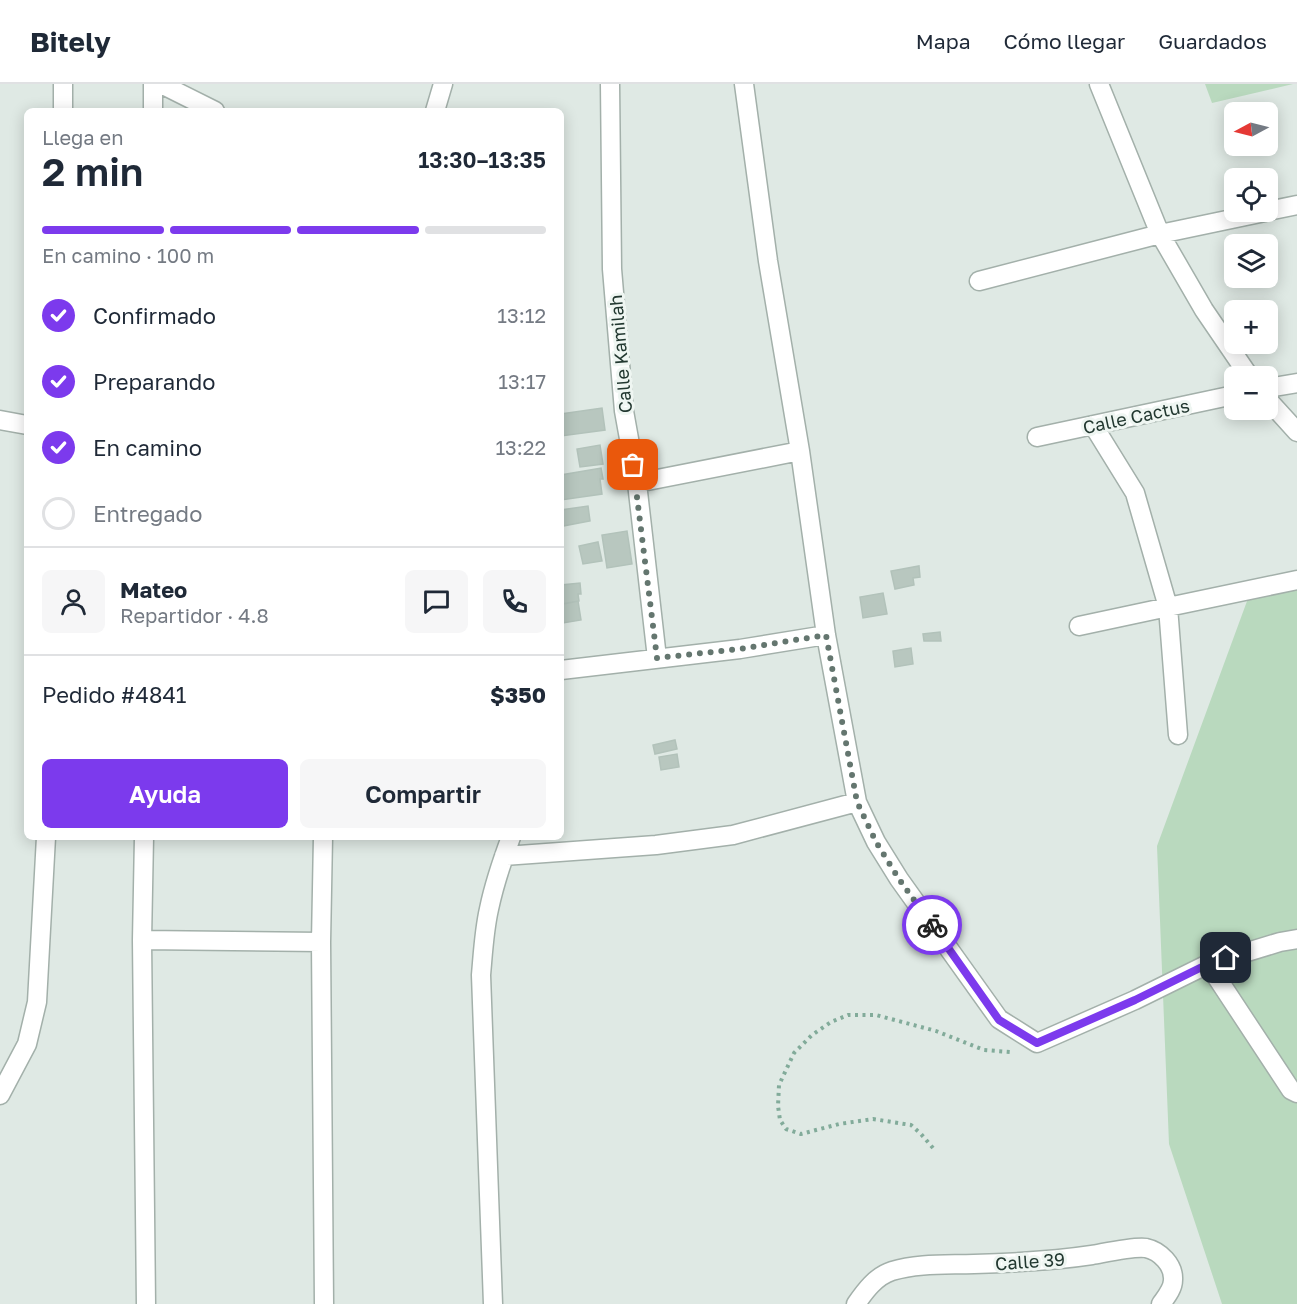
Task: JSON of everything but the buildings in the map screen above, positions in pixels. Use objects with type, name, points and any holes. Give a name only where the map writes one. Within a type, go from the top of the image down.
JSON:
[{"type":"street","points":[[63,84],[63,108]]},
{"type":"street","points":[[153,84],[153,108]]},
{"type":"street","points":[[161,84],[210,108]]},
{"type":"street","points":[[436,108],[442,84]]},
{"type":"street","name":"Calle Kamilah","points":[[610,84],[612,269],[624,411],[637,483],[657,658]]},
{"type":"street","points":[[744,84],[768,261],[800,451],[826,635],[857,802],[876,842],[893,870],[999,1020],[1037,1043],[1135,1000],[1208,964],[1297,939]]},
{"type":"street","points":[[1099,84],[1160,234],[1204,310],[1242,366]]},
{"type":"street","points":[[1278,209],[1297,205]]},
{"type":"street","points":[[980,281],[1160,234],[1224,220]]},
{"type":"street","points":[[1278,386],[1297,383]]},
{"type":"street","name":"Calle Cactus","points":[[1037,437],[1224,397]]},
{"type":"street","points":[[1278,411],[1297,432]]},
{"type":"street","points":[[0,420],[24,424]]},
{"type":"street","points":[[1093,425],[1135,493],[1168,607],[1178,735]]},
{"type":"street","points":[[637,483],[800,451]]},
{"type":"street","points":[[1079,626],[1297,580]]},
{"type":"street","points":[[564,670],[740,649],[826,635]]},
{"type":"street","points":[[504,856],[656,845],[733,835],[857,802]]},
{"type":"street","points":[[0,1095],[27,1044],[37,1002],[46,840]]},
{"type":"street","points":[[144,840],[142,940],[146,1304]]},
{"type":"street","points":[[323,840],[321,942],[324,1304]]},
{"type":"street","points":[[493,1304],[482,975],[489,909],[510,840]]},
{"type":"street","points":[[142,940],[321,942]]},
{"type":"street","points":[[1208,964],[1291,1090],[1297,1093]]},
{"type":"street","name":"Calle 39","points":[[856,1304],[868,1286],[890,1271],[920,1266],[1067,1259],[1145,1248],[1164,1256],[1172,1269],[1173,1280],[1170,1292],[1161,1304]]},
{"type":"path","points":[[933,1148],[911,1125],[873,1119],[839,1124],[801,1134],[786,1129],[780,1120],[779,1085],[794,1053],[812,1035],[831,1022],[848,1015],[876,1015],[936,1032],[984,1050],[1013,1052],[1037,1043]]},
{"type":"green space","points":[[1205,84],[1293,84],[1212,103]]},
{"type":"green space","points":[[1297,577],[1297,1304],[1222,1304],[1169,1144],[1157,846],[1250,593]]},
{"type":"way so far","points":[[633,465],[657,658],[740,649],[826,635],[857,802],[876,842],[932,925]]},
{"type":"route","points":[[932,925],[999,1020],[1037,1043],[1135,1000],[1208,964],[1226,958]]}]
